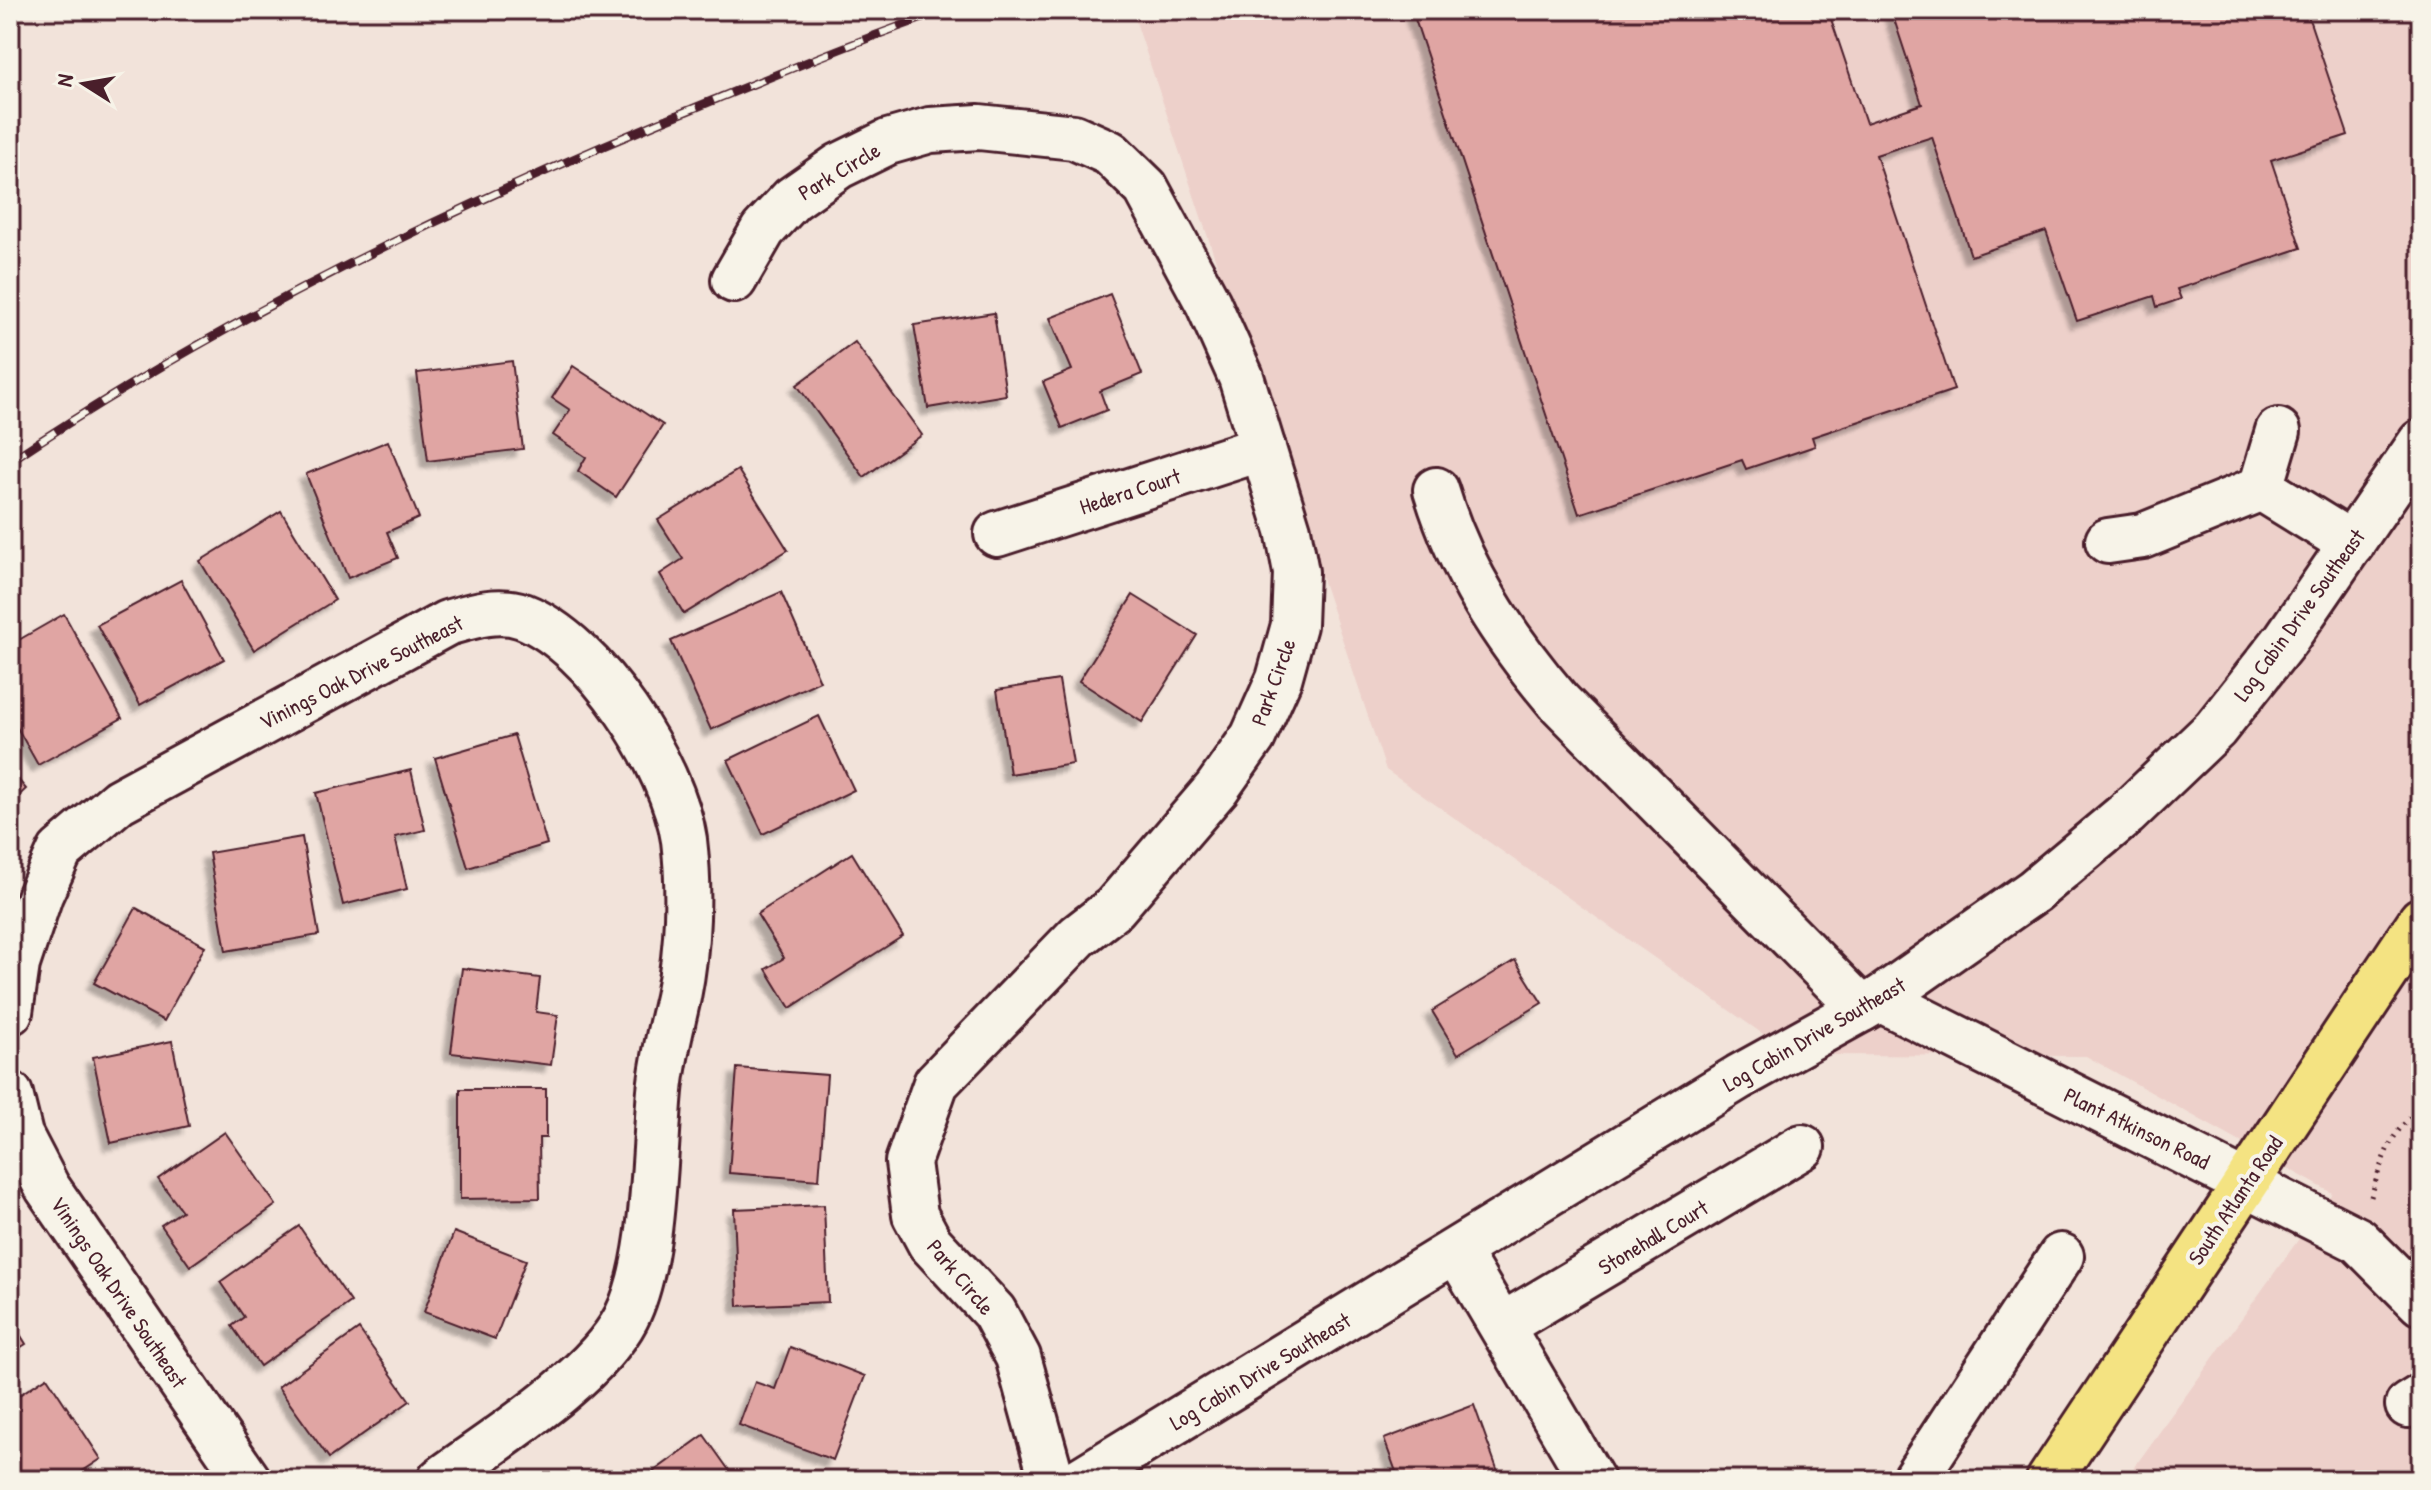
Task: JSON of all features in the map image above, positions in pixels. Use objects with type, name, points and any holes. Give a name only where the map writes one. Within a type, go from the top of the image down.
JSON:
[{"type":"main road","name":"South Atlanta Road","points":[[2049,1480],[2421,920]]},
{"type":"street","name":"Park Circle","points":[[734,280],[763,230],[792,199],[839,166],[888,142],[930,130],[979,127],[1074,137],[1110,153],[1146,188],[1208,303],[1241,377],[1288,530],[1296,572],[1294,625],[1279,679],[1253,737],[1217,788],[1114,908],[1078,936],[936,1083],[908,1162],[915,1215],[930,1243],[957,1268],[994,1312],[1018,1357],[1052,1480]]},
{"type":"street","points":[[2261,488],[2278,431]]},
{"type":"street","name":"Log Cabin Drive Southeast","points":[[1080,1480],[1739,1077],[1871,1004],[2034,891],[2126,814],[2215,729],[2286,639],[2421,442]]},
{"type":"street","name":"Hedera Court","points":[[997,534],[1263,448]]},
{"type":"street","points":[[2108,541],[2143,536],[2261,488]]},
{"type":"street","points":[[2261,488],[2352,544]]},
{"type":"street","name":"Plant Atkinson Road","points":[[1436,490],[1451,540],[1482,599],[1513,647],[1558,701],[1871,1004],[2247,1183],[2358,1240],[2421,1303]]},
{"type":"street","name":"Vinings Oak Drive Southeast","points":[[10,1012],[17,964],[60,851],[119,801],[447,623],[483,612],[521,615],[555,633],[591,665],[628,716],[667,782],[683,839],[686,937],[678,997],[664,1046],[643,1263],[626,1317],[605,1347],[557,1393],[440,1480]]},
{"type":"street","name":"Vinings Oak Drive Southeast","points":[[10,1094],[20,1135],[47,1187],[248,1480]]},
{"type":"street","name":"Stonehall Court","points":[[1503,1325],[1802,1147]]},
{"type":"street","points":[[1457,1251],[1592,1480]]},
{"type":"street","points":[[1914,1480],[2061,1256]]},
{"type":"path","points":[[2358,1240],[2385,1150],[2402,1123],[2421,1109]]},
{"type":"shaded area","points":[[1132,10],[2421,10],[2421,1480],[2125,1480],[2332,1193],[2086,1056],[1793,1055],[1386,770]]},
{"type":"building","points":[[1412,10],[1828,10],[1866,123],[1922,104],[1891,10],[2306,10],[2348,135],[2271,160],[2301,248],[2177,289],[2181,299],[2157,307],[2154,296],[2077,321],[2046,231],[1971,256],[1932,137],[1876,155],[1954,390],[1812,437],[1815,446],[1746,469],[1742,460],[1579,514]]},
{"type":"building","points":[[1110,294],[1142,374],[1100,391],[1107,410],[1062,428],[1043,382],[1072,370],[1050,318]]},
{"type":"building","points":[[994,313],[1006,395],[928,408],[914,325]]},
{"type":"building","points":[[855,342],[922,435],[864,477],[797,385]]},
{"type":"building","points":[[512,361],[523,449],[428,461],[417,373]]},
{"type":"building","points":[[573,366],[663,425],[616,497],[578,471],[586,457],[553,435],[570,410],[552,398]]},
{"type":"building","points":[[388,441],[419,518],[387,532],[398,558],[348,578],[306,474]]},
{"type":"building","points":[[738,470],[788,550],[684,614],[660,574],[683,559],[658,520]]},
{"type":"building","points":[[281,511],[335,600],[254,650],[200,561]]},
{"type":"building","points":[[181,580],[224,659],[140,705],[97,625]]},
{"type":"building","points":[[781,592],[820,681],[711,730],[671,641]]},
{"type":"building","points":[[1133,595],[1197,635],[1142,722],[1079,681]]},
{"type":"building","points":[[64,614],[122,718],[38,765],[10,715],[10,645]]},
{"type":"building","points":[[1059,680],[1073,764],[1010,774],[997,690]]},
{"type":"building","points":[[819,716],[854,790],[763,834],[728,760]]},
{"type":"building","points":[[514,735],[547,844],[468,868],[435,758]]},
{"type":"building","points":[[10,770],[26,789],[10,804]]},
{"type":"building","points":[[411,770],[425,830],[395,837],[407,889],[343,905],[316,793]]},
{"type":"building","points":[[302,837],[319,935],[226,951],[209,853]]},
{"type":"building","points":[[852,853],[903,936],[790,1008],[766,969],[784,958],[757,914]]},
{"type":"building","points":[[136,908],[205,946],[164,1021],[94,983]]},
{"type":"building","points":[[1515,960],[1542,1003],[1458,1054],[1432,1011]]},
{"type":"building","points":[[462,968],[540,978],[536,1012],[558,1015],[551,1065],[451,1053]]},
{"type":"building","points":[[172,1041],[189,1126],[111,1143],[93,1057]]},
{"type":"building","points":[[737,1068],[827,1075],[819,1180],[729,1173]]},
{"type":"building","points":[[460,1089],[546,1089],[546,1138],[539,1138],[540,1198],[460,1199]]},
{"type":"building","points":[[225,1132],[276,1205],[190,1266],[161,1225],[182,1211],[158,1179]]},
{"type":"building","points":[[824,1205],[828,1302],[738,1306],[734,1209]]},
{"type":"building","points":[[299,1226],[351,1302],[260,1366],[232,1326],[244,1317],[220,1282]]},
{"type":"building","points":[[454,1232],[526,1260],[495,1339],[424,1312]]},
{"type":"building","points":[[10,1318],[26,1344],[10,1354]]},
{"type":"building","points":[[359,1329],[410,1401],[329,1458],[278,1387]]},
{"type":"building","points":[[790,1347],[865,1376],[833,1460],[739,1425],[755,1382],[775,1389]]},
{"type":"building","points":[[47,1377],[101,1459],[69,1480],[10,1480],[10,1401]]},
{"type":"building","points":[[1474,1405],[1501,1480],[1399,1480],[1384,1439]]},
{"type":"building","points":[[704,1435],[736,1480],[642,1480]]},
{"type":"building","points":[[1330,1472],[1335,1480],[1317,1480]]},
{"type":"railway","points":[[10,461],[177,357],[263,309],[439,220],[618,140],[827,54],[946,10]]}]
